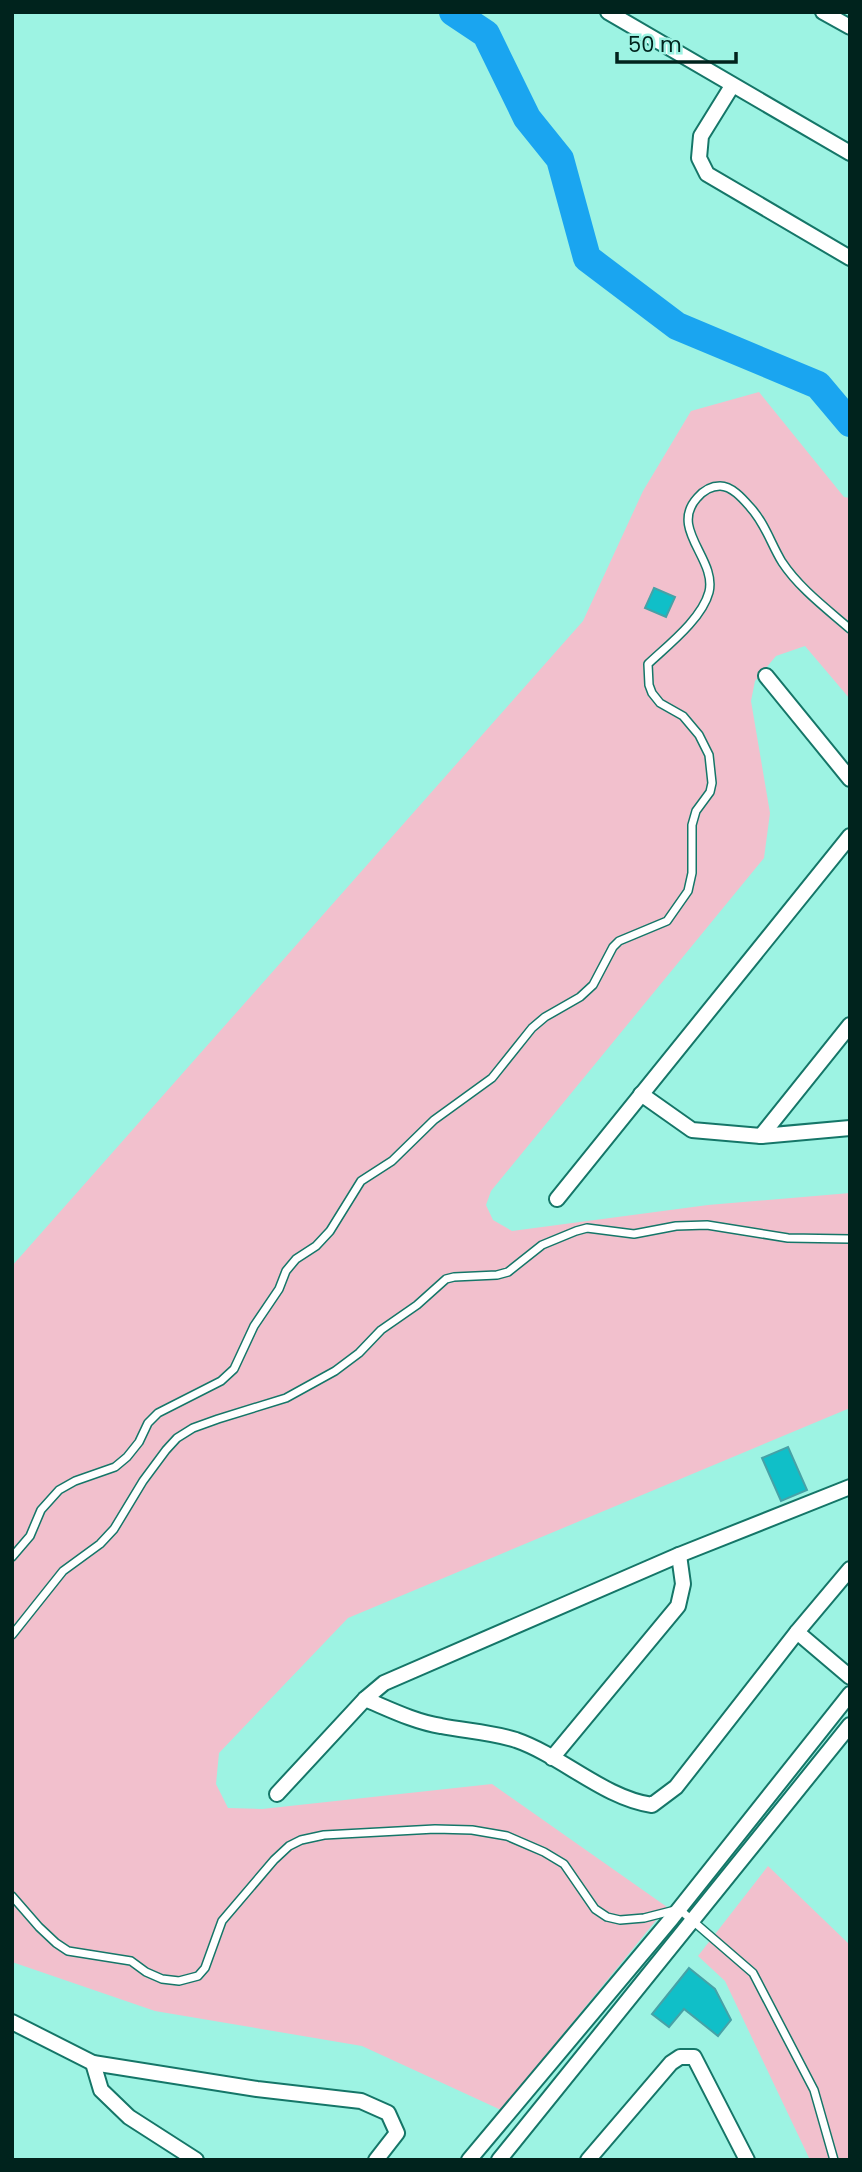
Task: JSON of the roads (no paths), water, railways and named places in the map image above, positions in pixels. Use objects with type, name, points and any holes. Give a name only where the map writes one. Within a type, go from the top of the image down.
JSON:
[{"type":"street","points":[[608,12],[850,153]]},
{"type":"street","points":[[823,12],[850,27]]},
{"type":"street","points":[[733,86],[701,136],[699,158],[707,174],[850,258]]},
{"type":"street","points":[[766,676],[850,779]]},
{"type":"street","points":[[557,1199],[850,836]]},
{"type":"street","points":[[761,1136],[850,1025]]},
{"type":"street","points":[[641,1094],[692,1130],[761,1136],[850,1128]]},
{"type":"street","points":[[277,1794],[365,1699],[384,1683],[679,1555],[850,1487]]},
{"type":"street","points":[[552,1758],[678,1606],[683,1584],[679,1555]]},
{"type":"street","points":[[365,1699],[439,1726],[478,1731],[516,1741],[632,1802],[652,1805],[676,1787],[797,1632],[850,1569]]},
{"type":"street","points":[[797,1632],[850,1677]]},
{"type":"street","points":[[469,2160],[680,1909],[850,1694]]},
{"type":"street","points":[[499,2160],[850,1724]]},
{"type":"street","points":[[12,2022],[93,2063],[257,2089],[361,2101],[388,2113],[397,2133],[376,2160]]},
{"type":"street","points":[[589,2160],[671,2063],[680,2057],[694,2057],[747,2160]]},
{"type":"street","points":[[93,2063],[101,2090],[129,2117],[196,2160]]},
{"type":"lane","points":[[12,1557],[30,1536],[41,1510],[59,1490],[75,1481],[115,1467],[139,1442],[148,1423],[158,1413],[221,1381],[234,1369],[254,1326],[279,1289],[286,1271],[296,1259],[316,1246],[330,1231],[361,1181],[392,1161],[433,1120],[492,1078],[532,1028],[545,1017],[580,997],[593,985],[613,947],[619,941],[667,921],[679,907],[688,891],[692,873],[692,825],[696,811],[710,792],[712,773],[709,755],[699,735],[683,716],[660,703],[652,693],[647,671],[648,664],[687,628],[709,592],[708,573],[687,521],[695,500],[711,488],[727,488],[736,494],[760,519],[791,574],[850,629]]},
{"type":"lane","points":[[12,1634],[63,1571],[100,1544],[114,1529],[142,1481],[177,1438],[193,1428],[286,1398],[335,1371],[359,1353],[381,1330],[417,1305],[446,1279],[508,1272],[542,1245],[587,1228],[634,1234],[676,1226],[707,1224],[789,1238],[850,1239]]},
{"type":"lane","points":[[12,1896],[55,1943],[68,1951],[131,1961],[146,1972],[179,1982],[198,1976],[205,1968],[222,1920],[274,1860],[289,1846],[301,1840],[324,1835],[435,1829],[472,1830],[507,1836],[564,1864],[595,1909],[607,1917],[620,1920],[644,1918],[680,1909],[752,1973],[814,2090],[834,2160]]},
{"type":"waterway","points":[[453,12],[486,34],[527,118],[560,159],[587,258],[677,326],[818,385],[850,423]]}]
